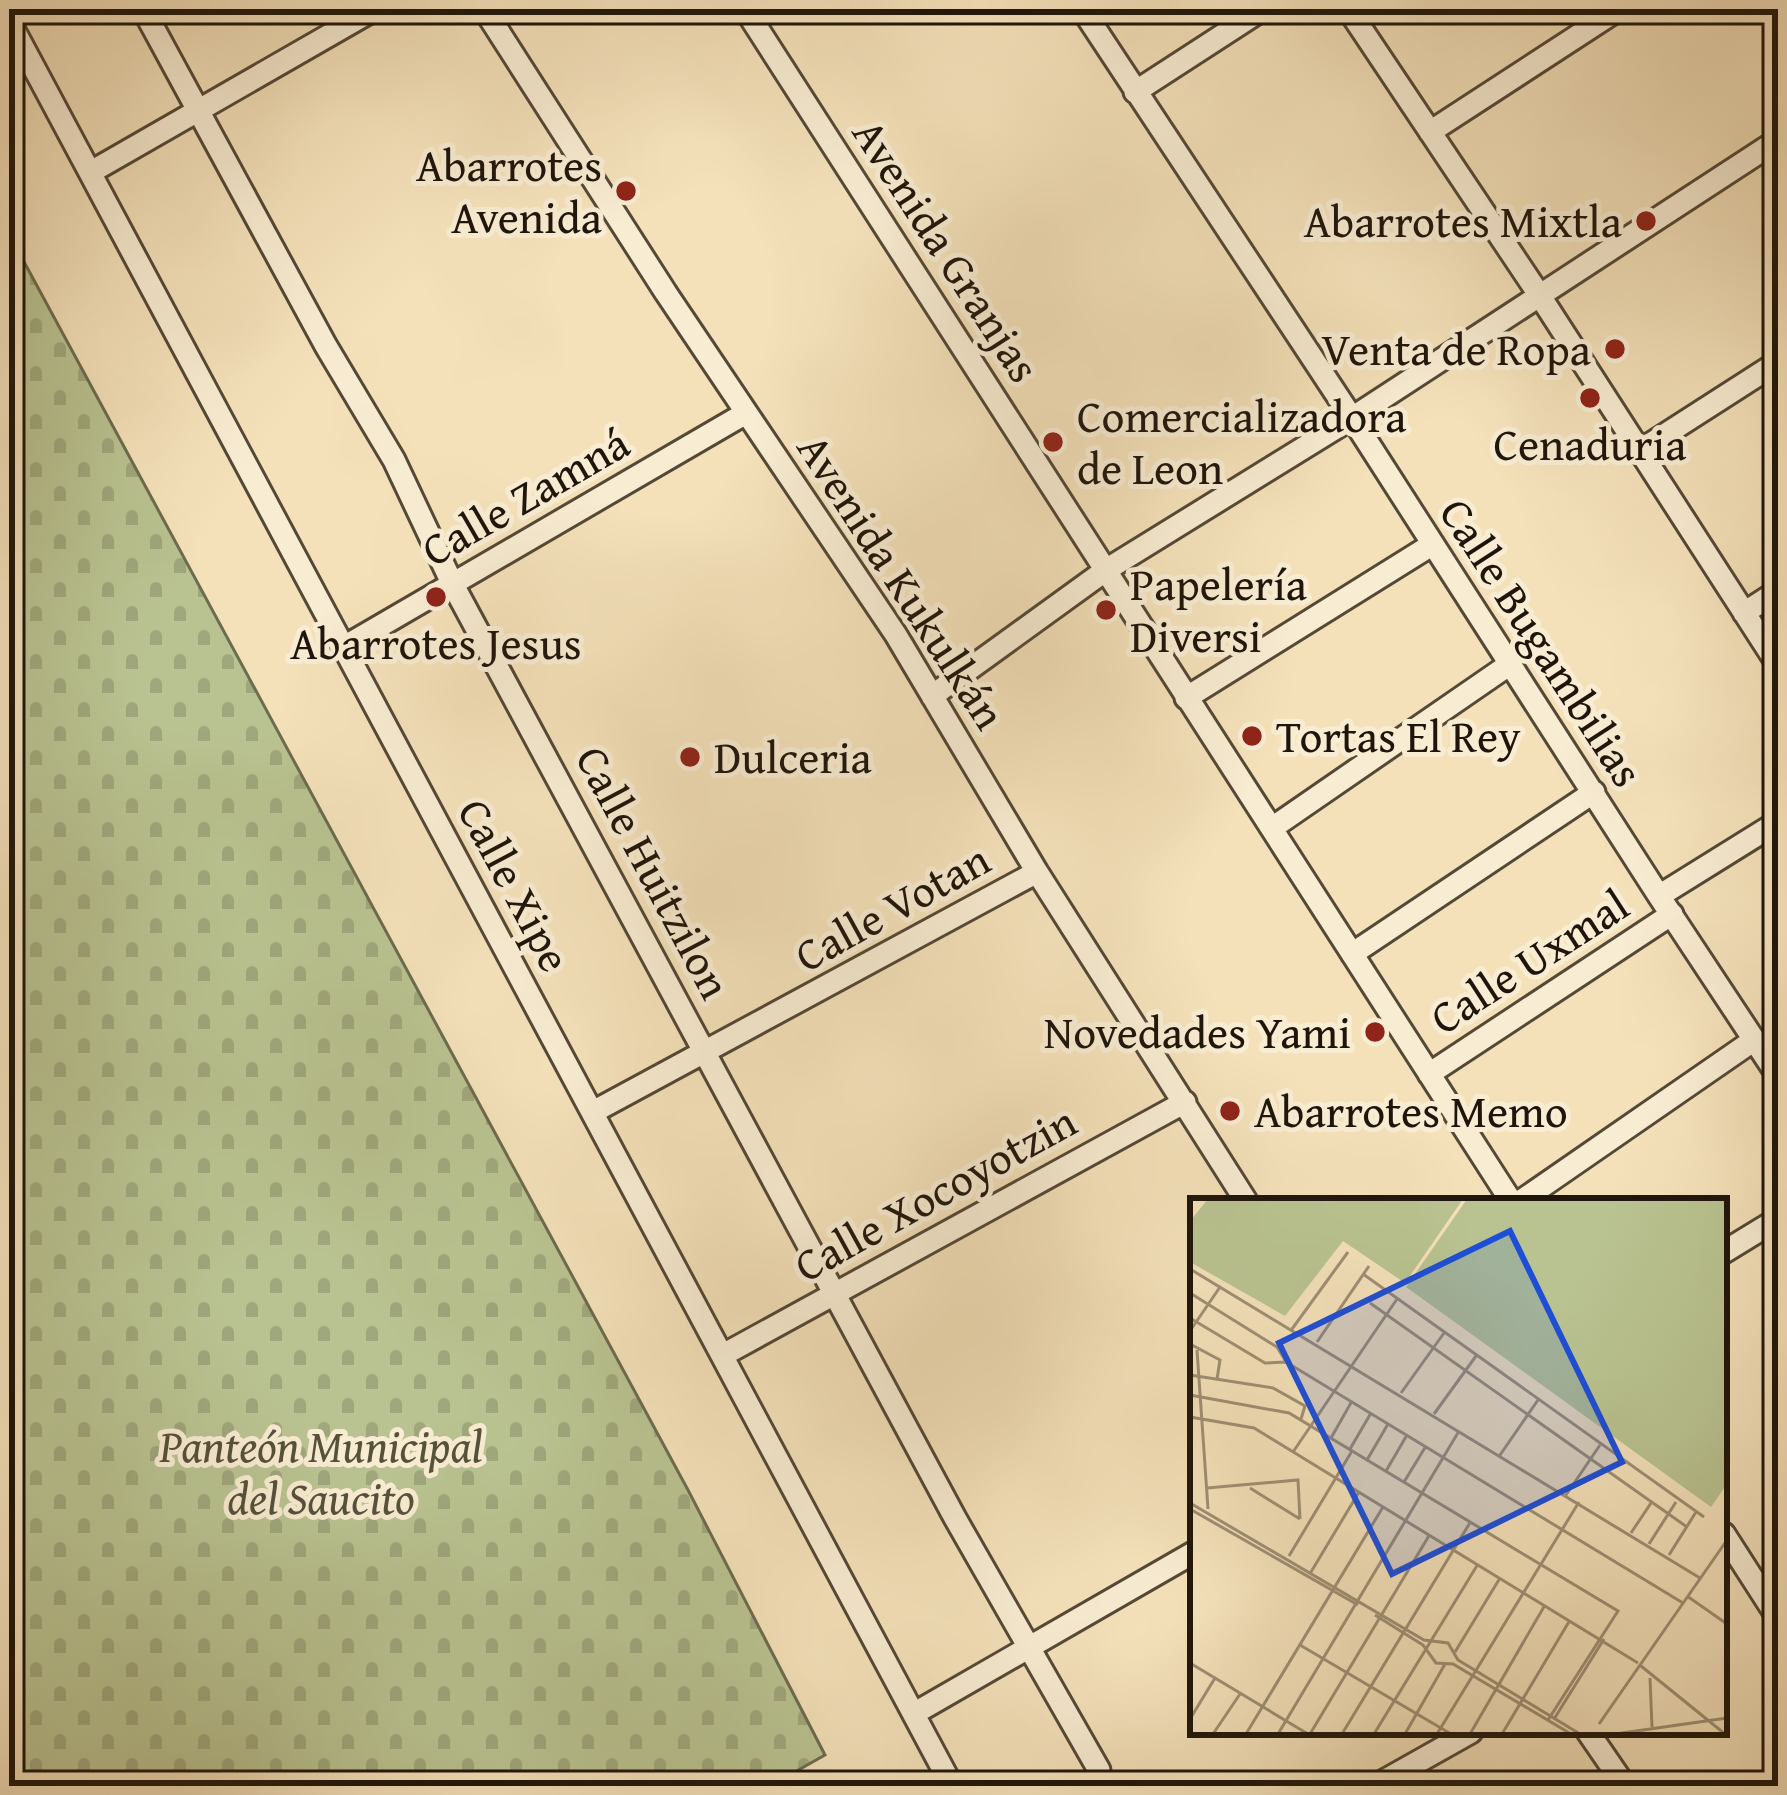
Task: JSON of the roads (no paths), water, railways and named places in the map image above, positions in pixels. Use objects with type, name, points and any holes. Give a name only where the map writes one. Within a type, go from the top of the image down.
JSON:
[{"type":"street","name":"Calle Huitzilon","points":[[143,9],[326,346],[394,460],[452,583],[955,1518],[1099,1770]]},
{"type":"street","points":[[91,172],[375,9]]},
{"type":"street","name":"Avenida Kukulkán","points":[[484,9],[896,635],[1037,872],[1244,1198]]},
{"type":"street","name":"Avenida Granjas","points":[[745,9],[1508,1198]]},
{"type":"street","name":"Calle Bugambilias","points":[[1082,9],[1778,1076]]},
{"type":"street","points":[[1135,92],[1263,9]]},
{"type":"street","points":[[1348,9],[1778,665]]},
{"type":"street","points":[[1430,132],[1619,9]]},
{"type":"street","name":"Calle Xipe","points":[[9,21],[952,1786]]},
{"type":"street","points":[[932,696],[1106,570],[1352,418],[1778,140]]},
{"type":"street","points":[[1641,450],[1778,362]]},
{"type":"street","name":"Calle Zamná","points":[[344,647],[746,413]]},
{"type":"street","points":[[1186,698],[1433,544]]},
{"type":"street","points":[[1744,614],[1778,591]]},
{"type":"street","points":[[1272,828],[1510,664]]},
{"type":"street","points":[[1352,954],[1594,792]]},
{"type":"street","name":"Calle Uxmal","points":[[1429,1074],[1778,822]]},
{"type":"street","name":"Calle Votan","points":[[592,1112],[1037,872]]},
{"type":"street","points":[[1525,1198],[1754,1040]]},
{"type":"street","name":"Calle Xocoyotzin","points":[[723,1355],[1185,1102]]},
{"type":"street","points":[[1727,1250],[1778,1219]]},
{"type":"street","points":[[1727,1539],[1778,1618]]},
{"type":"street","points":[[915,1713],[1190,1554]]},
{"type":"street","points":[[1376,1786],[1466,1735]]},
{"type":"street","points":[[1590,1735],[1625,1786]]},
{"type":"place","name":"Abarrotes Avenida","points":[[626,191]]},
{"type":"place","name":"Abarrotes Mixtla","points":[[1646,221]]},
{"type":"place","name":"Venta de Ropa","points":[[1615,349]]},
{"type":"place","name":"Cenaduria","points":[[1590,398]]},
{"type":"place","name":"Comercializadora de Leon","points":[[1053,442]]},
{"type":"place","name":"Abarrotes Jesus","points":[[436,597]]},
{"type":"place","name":"Papelería Diversi","points":[[1106,610]]},
{"type":"place","name":"Tortas El Rey","points":[[1252,736]]},
{"type":"place","name":"Dulceria","points":[[690,757]]},
{"type":"place","name":"Novedades Yami","points":[[1375,1032]]},
{"type":"place","name":"Abarrotes Memo","points":[[1230,1111]]},
{"type":"park label","name":"Panteón Municipal del Saucito","points":[[321,1472]]}]
